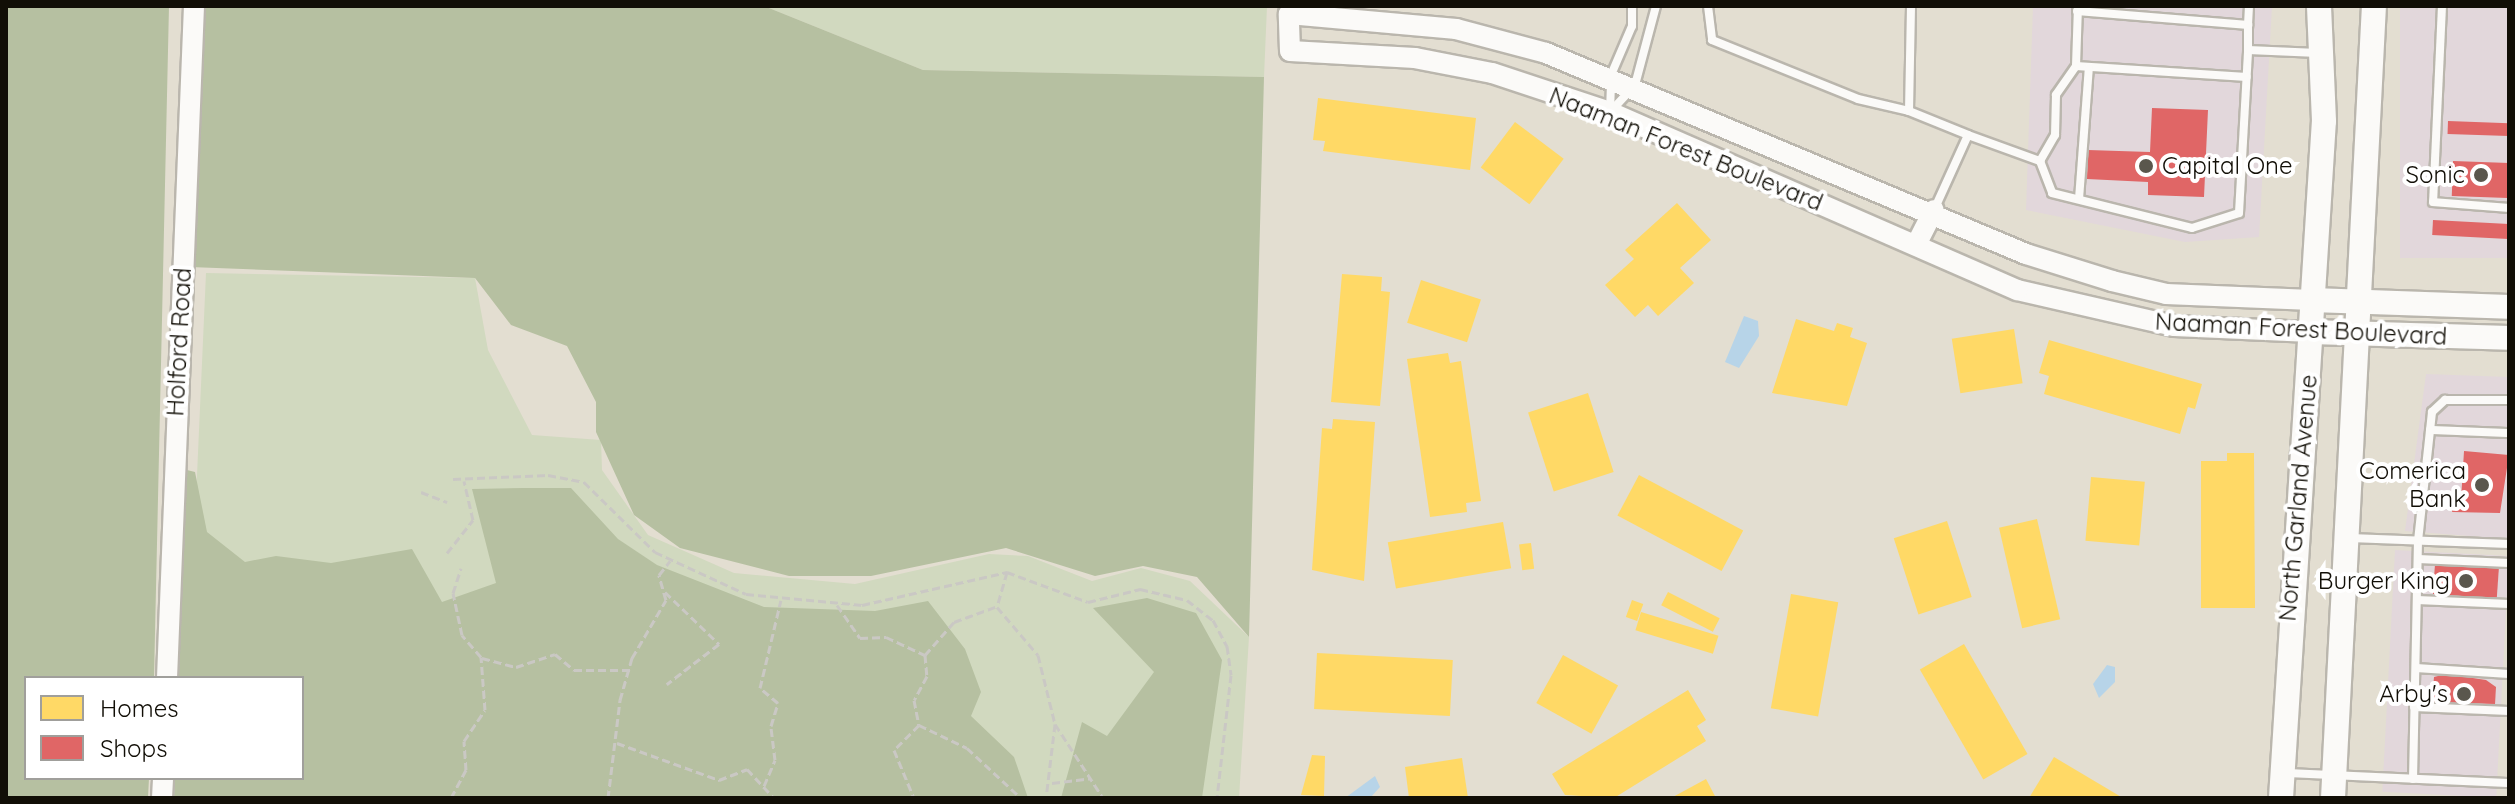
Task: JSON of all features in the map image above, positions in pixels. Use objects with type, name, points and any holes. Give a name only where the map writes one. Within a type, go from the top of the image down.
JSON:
[{"type":"main road","name":"North Garland Avenue","points":[[2281,798],[2324,121],[2318,53],[2319,6]]},
{"type":"main road","name":"North Garland Avenue","points":[[2333,787],[2358,337],[2356,297],[2374,6]]},
{"type":"main road","name":"Naaman Forest Boulevard","points":[[2312,300],[2356,297],[2509,307]]},
{"type":"main road","name":"Naaman Forest Boulevard","points":[[2311,332],[2358,337],[2509,338]]},
{"type":"street","name":"Holford Road","points":[[167,676],[194,6]]},
{"type":"street","name":"Naaman Forest Boulevard","points":[[2311,332],[2174,326],[2110,315],[2017,290],[1610,112],[1454,64],[1290,51],[1289,14],[1456,29],[1611,75],[1934,210],[2026,254],[2112,281],[2166,294],[2312,300]]},
{"type":"street","points":[[1916,245],[1934,210]]},
{"type":"lane","points":[[1610,112],[1611,75],[1632,26],[1632,6]]},
{"type":"lane","points":[[1610,112],[1635,85],[1656,6]]},
{"type":"lane","points":[[1708,6],[1712,40],[1844,94],[1909,111],[2040,161],[2052,193],[2192,228],[2239,213],[2249,6]]},
{"type":"lane","points":[[1909,111],[1911,6]]},
{"type":"lane","points":[[2442,6],[2433,202],[2509,208]]},
{"type":"lane","points":[[2040,161],[2055,135],[2056,95],[2076,66],[2078,9],[2126,11],[2248,25]]},
{"type":"lane","points":[[2248,50],[2318,53]]},
{"type":"lane","points":[[2076,66],[2247,77]]},
{"type":"lane","points":[[2079,199],[2089,67]]},
{"type":"lane","points":[[1934,210],[1968,135]]},
{"type":"lane","points":[[2413,779],[2418,541],[2430,430],[2445,400],[2509,400]]},
{"type":"lane","points":[[2430,430],[2509,433]]},
{"type":"lane","points":[[2347,538],[2509,544]]},
{"type":"lane","points":[[2418,559],[2509,563]]},
{"type":"lane","points":[[2417,600],[2509,604]]},
{"type":"lane","points":[[2416,668],[2509,674]]},
{"type":"lane","points":[[2414,707],[2509,711]]},
{"type":"lane","points":[[2282,772],[2333,787],[2413,779],[2509,783]]},
{"type":"path","points":[[453,479],[464,481],[538,475],[584,482],[670,561],[729,590],[782,599],[837,605],[1007,572],[1088,602],[1151,591],[1187,600],[1213,620],[1231,675],[1217,798]]},
{"type":"path","points":[[447,553],[473,520],[464,481]]},
{"type":"path","points":[[421,492],[447,502]]},
{"type":"path","points":[[667,684],[719,644],[665,592],[659,575],[670,561]]},
{"type":"path","points":[[461,568],[453,593],[462,635],[481,657],[516,667],[555,654],[574,670],[631,670]]},
{"type":"path","points":[[997,607],[1007,572]]},
{"type":"path","points":[[608,798],[631,670],[665,592]]},
{"type":"path","points":[[764,786],[775,760],[778,703],[760,688],[782,599]]},
{"type":"path","points":[[837,605],[860,638],[886,637],[925,655]]},
{"type":"path","points":[[919,725],[914,700],[927,676],[925,655],[954,622],[997,607]]},
{"type":"path","points":[[997,607],[1038,655],[1055,724],[1052,783],[1046,798]]},
{"type":"path","points":[[451,798],[466,770],[464,741],[484,717],[481,657]]},
{"type":"path","points":[[1055,724],[1103,798]]},
{"type":"path","points":[[914,798],[894,750],[919,725]]},
{"type":"path","points":[[919,725],[967,748],[1021,798]]},
{"type":"path","points":[[617,743],[719,780],[747,769],[774,798]]},
{"type":"path","points":[[1052,783],[1091,778]]},
{"type":"shaded area","points":[[2033,6],[2272,6],[2259,237],[2185,242],[2026,210]]},
{"type":"shaded area","points":[[2400,6],[2509,6],[2509,258],[2400,258]]},
{"type":"shaded area","points":[[2426,374],[2509,377],[2509,539],[2405,531]]},
{"type":"shaded area","points":[[2395,550],[2509,556],[2496,798],[2382,792]]},
{"type":"green space","points":[[6,6],[169,6],[154,676],[24,676],[24,780],[149,780],[148,798],[6,798]]},
{"type":"green space","points":[[204,6],[764,6],[923,70],[1264,77],[1249,637],[1197,577],[1143,566],[1095,576],[1006,548],[871,576],[789,576],[680,548],[634,515],[596,432],[596,402],[567,346],[511,325],[475,278],[190,267]]},
{"type":"green space","points":[[764,6],[1267,6],[1264,77],[923,70]]},
{"type":"green space","points":[[206,273],[475,278],[488,350],[532,435],[601,440],[602,470],[648,535],[734,573],[855,584],[989,554],[1028,556],[1092,581],[1141,568],[1190,581],[1249,637],[1239,798],[183,798],[304,780],[304,676],[188,676]]},
{"type":"green space","points":[[183,469],[195,472],[207,532],[245,562],[276,556],[331,563],[412,549],[442,602],[496,583],[472,489],[571,488],[618,539],[657,565],[764,607],[875,611],[928,601],[965,649],[981,692],[971,716],[1014,757],[1028,798],[174,798],[175,780],[304,780],[304,676],[177,676]]},
{"type":"green space","points":[[1147,598],[1196,613],[1222,660],[1202,798],[1061,798],[1082,722],[1107,736],[1154,672],[1093,608]]},
{"type":"water","points":[[1744,316],[1758,321],[1759,336],[1739,368],[1725,362]]},
{"type":"water","points":[[2107,665],[2115,667],[2115,682],[2099,698],[2093,684]]},
{"type":"water","points":[[1375,776],[1380,787],[1370,798],[1345,798]]},
{"type":"building: Homes","points":[[1318,98],[1476,118],[1470,170],[1323,151],[1325,141],[1313,140]]},
{"type":"building: Homes","points":[[1515,122],[1564,159],[1529,204],[1481,168]]},
{"type":"building: Homes","points":[[1677,203],[1711,240],[1680,268],[1694,283],[1658,316],[1648,305],[1635,317],[1605,285],[1634,259],[1625,250]]},
{"type":"building: Homes","points":[[1342,274],[1382,277],[1381,291],[1390,292],[1380,406],[1331,402]]},
{"type":"building: Homes","points":[[1421,280],[1481,299],[1467,342],[1407,323]]},
{"type":"building: Homes","points":[[1796,319],[1834,331],[1837,323],[1853,328],[1850,337],[1867,343],[1847,406],[1772,393]]},
{"type":"building: Homes","points":[[2014,329],[2023,383],[1960,393],[1952,339]]},
{"type":"building: Homes","points":[[2049,340],[2202,384],[2195,409],[2188,407],[2180,434],[2044,394],[2049,376],[2039,373]]},
{"type":"building: Homes","points":[[1448,353],[1450,363],[1461,361],[1481,501],[1466,503],[1467,512],[1430,517],[1407,359]]},
{"type":"building: Homes","points":[[1588,393],[1614,472],[1554,491],[1528,412]]},
{"type":"building: Homes","points":[[1333,419],[1375,422],[1364,581],[1312,570],[1322,428],[1332,429]]},
{"type":"building: Homes","points":[[2227,453],[2254,453],[2255,608],[2201,608],[2201,461],[2227,461]]},
{"type":"building: Homes","points":[[1639,475],[1743,530],[1722,571],[1617,516]]},
{"type":"building: Homes","points":[[2091,477],[2145,482],[2139,545],[2085,541]]},
{"type":"building: Homes","points":[[2037,519],[2060,619],[2022,628],[1999,528]]},
{"type":"building: Homes","points":[[1947,521],[1972,597],[1918,614],[1894,538]]},
{"type":"building: Homes","points":[[1503,522],[1511,568],[1396,589],[1388,542]]},
{"type":"building: Homes","points":[[1531,543],[1534,569],[1522,570],[1519,544]]},
{"type":"building: Homes","points":[[1668,592],[1720,618],[1713,632],[1661,605]]},
{"type":"building: Homes","points":[[1791,594],[1838,602],[1818,717],[1771,708]]},
{"type":"building: Homes","points":[[1632,600],[1643,604],[1637,621],[1626,617]]},
{"type":"building: Homes","points":[[1641,612],[1718,636],[1713,654],[1635,630]]},
{"type":"building: Homes","points":[[1964,644],[2028,754],[1983,779],[1920,670]]},
{"type":"building: Homes","points":[[1317,653],[1453,660],[1450,716],[1314,709]]},
{"type":"building: Homes","points":[[1563,655],[1618,686],[1591,734],[1536,703]]},
{"type":"building: Homes","points":[[1688,690],[1706,720],[1697,726],[1706,741],[1614,798],[1565,795],[1552,774]]},
{"type":"building: Homes","points":[[1312,755],[1325,756],[1324,796],[1301,795]]},
{"type":"building: Homes","points":[[2054,757],[2123,798],[2029,798]]},
{"type":"building: Homes","points":[[1462,758],[1468,798],[1409,798],[1405,767]]},
{"type":"building: Homes","points":[[1706,779],[1716,798],[1671,798]]},
{"type":"building: Shops","name":"Capital One","points":[[2152,108],[2208,110],[2204,197],[2148,195],[2148,182],[2087,179],[2088,150],[2150,152]]},
{"type":"building: Shops","points":[[2448,121],[2509,123],[2509,136],[2448,134]]},
{"type":"building: Shops","name":"Sonic","points":[[2453,161],[2509,163],[2508,198],[2452,196]]},
{"type":"building: Shops","points":[[2433,220],[2509,224],[2508,239],[2432,235]]},
{"type":"building: Shops","name":"Comerica Bank","points":[[2464,451],[2509,455],[2500,513],[2452,512],[2453,499],[2461,500]]},
{"type":"building: Shops","name":"Burger King","points":[[2435,564],[2499,568],[2497,598],[2433,594]]},
{"type":"building: Shops","name":"Arby's","points":[[2446,674],[2486,680],[2496,687],[2495,704],[2432,702],[2434,677]]},
{"type":"place","name":"Capital One","points":[[2146,166]]},
{"type":"place","name":"Sonic","points":[[2481,175]]},
{"type":"place","name":"Comerica Bank","points":[[2482,485]]},
{"type":"place","name":"Burger King","points":[[2466,581]]},
{"type":"place","name":"Arby's","points":[[2464,694]]}]
